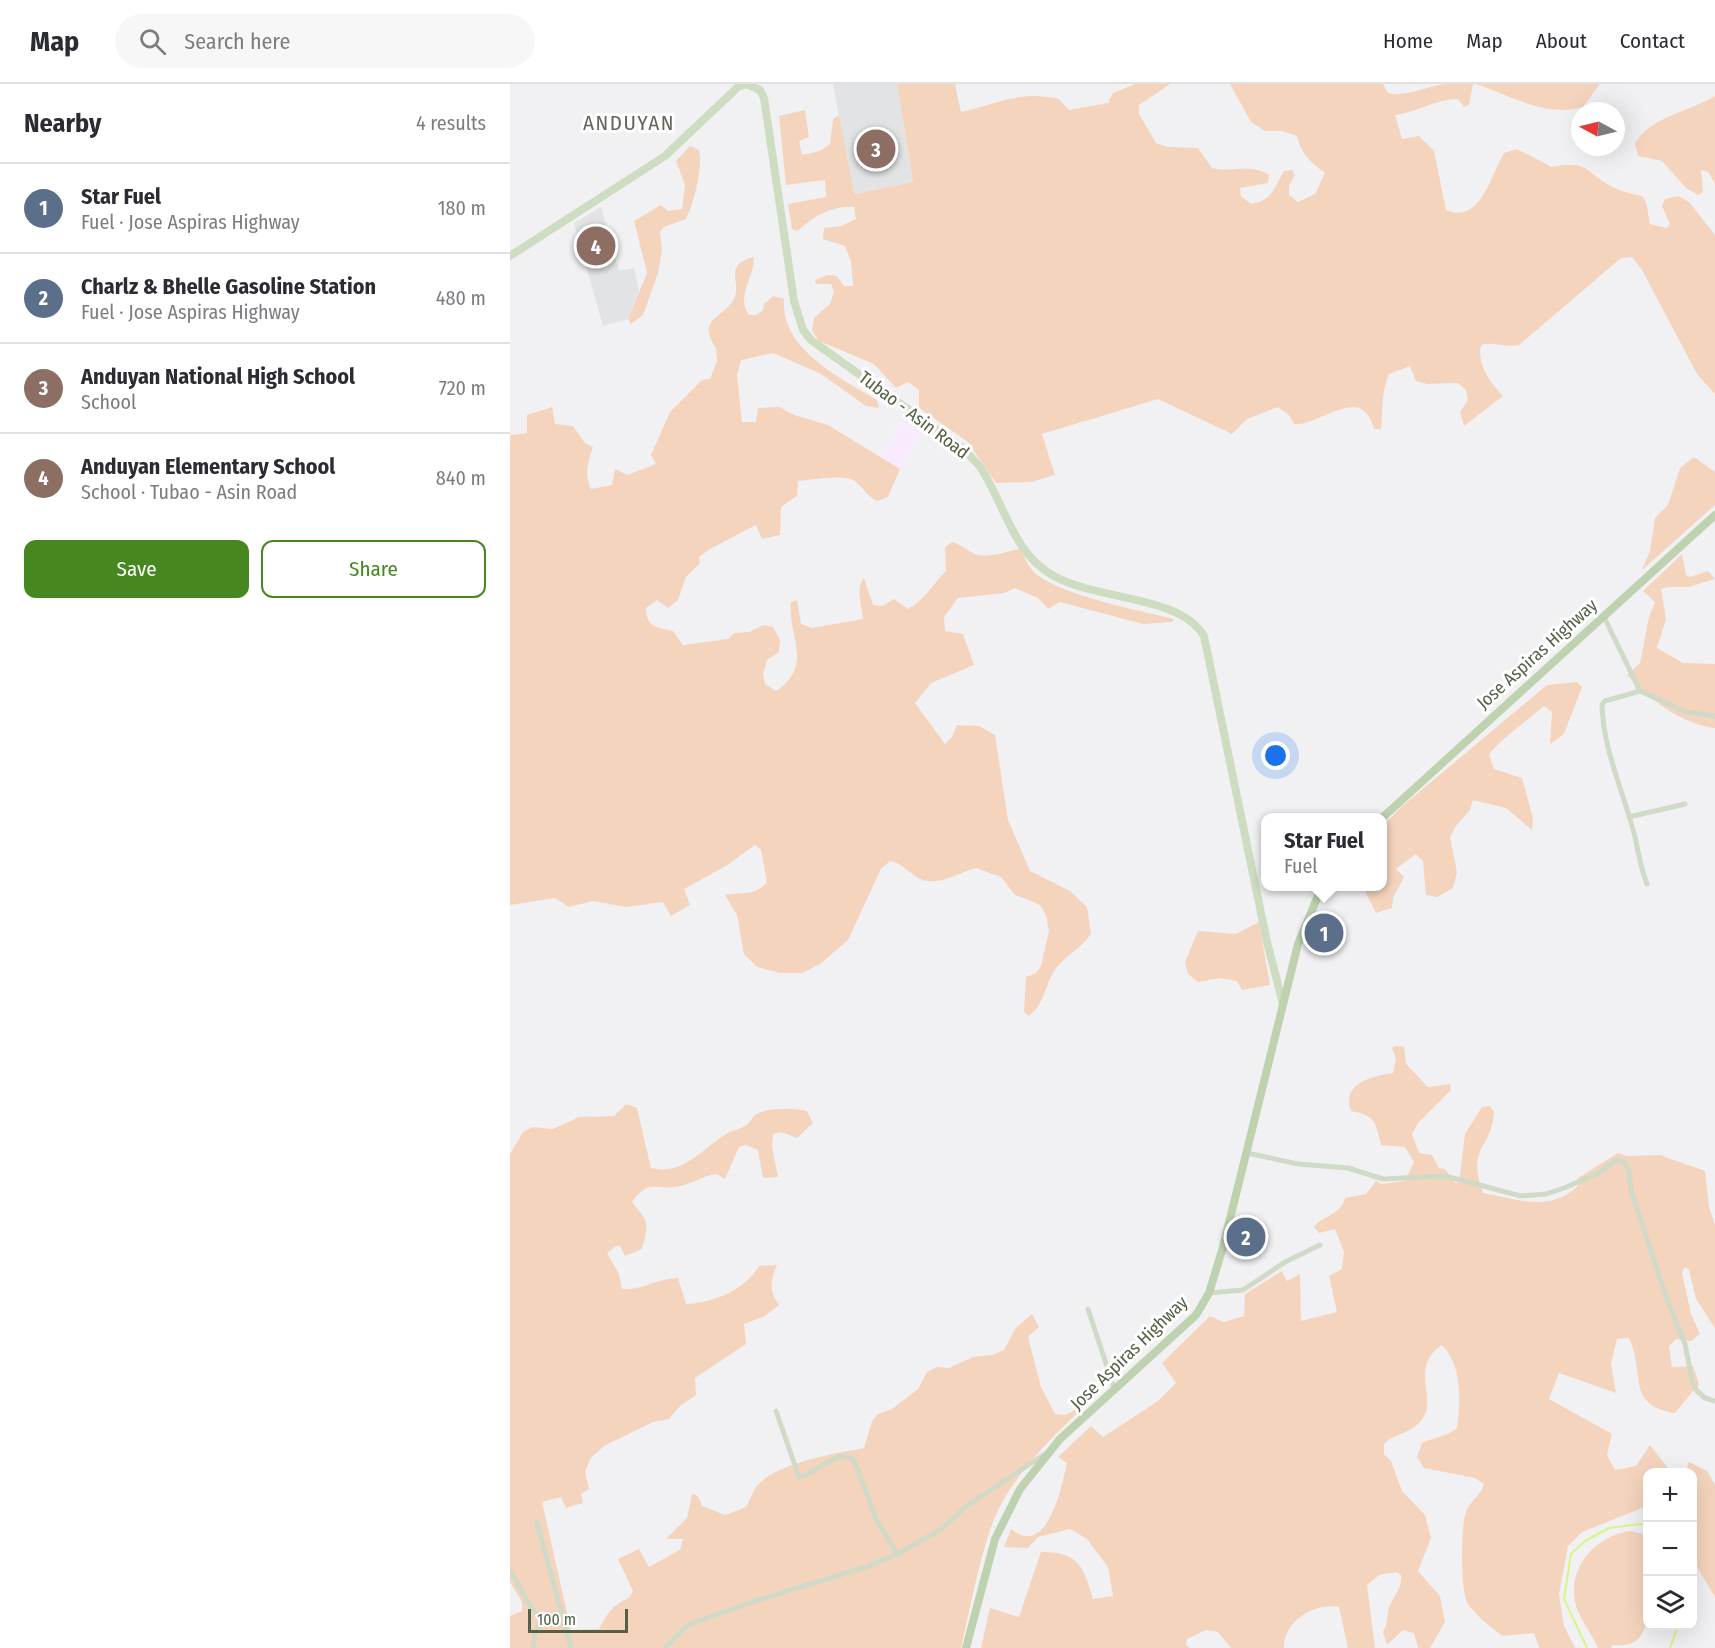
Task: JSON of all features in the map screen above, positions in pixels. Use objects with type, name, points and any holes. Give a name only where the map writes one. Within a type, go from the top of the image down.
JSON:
[{"type":"main road","name":"Tubao - Asin Road","points":[[510,256],[665,156],[738,87],[746,84],[760,90],[765,98],[794,302],[803,330],[811,340],[962,447],[979,466],[1030,556],[1046,571],[1068,582],[1103,593],[1170,609],[1193,622],[1204,636],[1267,942],[1283,1004]]},
{"type":"main road","name":"Jose Aspiras Highway","points":[[1387,813],[1715,515]]},
{"type":"main road","name":"Jose Aspiras Highway","points":[[966,1648],[997,1533],[1012,1501],[1046,1454],[1197,1315],[1209,1293],[1247,1153],[1302,929],[1320,891]]},
{"type":"street","points":[[1604,617],[1640,691],[1686,712],[1715,716]]},
{"type":"street","points":[[1640,691],[1605,701],[1601,706],[1610,756],[1629,817],[1637,859],[1647,884]]},
{"type":"street","points":[[1629,817],[1685,804]]},
{"type":"street","points":[[1247,1153],[1298,1164],[1341,1166],[1383,1179],[1444,1176],[1521,1196],[1555,1191],[1599,1173],[1616,1160],[1623,1161],[1629,1171],[1630,1186],[1666,1297],[1685,1344],[1692,1380],[1697,1391],[1705,1398],[1715,1401]]},
{"type":"street","points":[[1209,1293],[1243,1290],[1285,1262],[1320,1245]]},
{"type":"street","points":[[1088,1309],[1115,1391]]},
{"type":"street","points":[[776,1411],[799,1477],[837,1458],[846,1456],[854,1460],[876,1519],[897,1554]]},
{"type":"street","points":[[665,1648],[688,1625],[870,1566],[897,1554],[940,1530],[968,1505],[1046,1454]]},
{"type":"street","points":[[537,1523],[555,1596],[572,1648]]},
{"type":"street","points":[[510,1570],[532,1609],[541,1620],[535,1634],[534,1648]]},
{"type":"shaded area","points":[[833,84],[897,84],[913,182],[853,194]]},
{"type":"shaded area","points":[[897,84],[957,84],[955,85],[961,112],[1009,99],[1032,96],[1059,99],[1069,110],[1108,103],[1113,93],[1135,84],[1170,84],[1139,105],[1139,114],[1156,143],[1168,147],[1198,148],[1212,168],[1248,169],[1262,171],[1269,175],[1268,183],[1240,188],[1241,196],[1251,204],[1268,197],[1284,171],[1292,170],[1295,175],[1289,186],[1289,195],[1298,202],[1315,194],[1325,173],[1307,157],[1297,136],[1282,131],[1265,131],[1251,122],[1230,84],[1383,84],[1388,93],[1395,94],[1444,84],[1473,84],[1469,105],[1464,107],[1458,99],[1434,103],[1395,115],[1402,139],[1419,136],[1434,151],[1446,210],[1458,213],[1476,204],[1483,195],[1504,153],[1517,149],[1552,167],[1574,165],[1582,167],[1615,188],[1642,196],[1646,202],[1650,224],[1667,228],[1670,224],[1662,206],[1665,199],[1679,196],[1689,202],[1715,235],[1715,394],[1697,374],[1642,270],[1632,257],[1621,258],[1519,345],[1481,345],[1481,359],[1485,372],[1503,396],[1464,426],[1460,412],[1468,400],[1466,390],[1458,383],[1427,384],[1416,381],[1410,366],[1389,374],[1383,394],[1381,429],[1374,429],[1368,415],[1360,409],[1351,407],[1305,423],[1294,424],[1289,415],[1278,407],[1247,419],[1232,434],[1158,399],[1042,434],[1055,475],[1031,482],[996,483],[968,442],[919,408],[919,390],[908,382],[896,388],[874,364],[819,341],[812,331],[814,318],[830,304],[834,292],[831,284],[816,284],[815,280],[828,275],[837,276],[844,286],[853,286],[851,261],[845,246],[823,239],[824,228],[841,226],[856,219],[854,207],[838,208],[816,217],[798,231],[792,229],[788,204],[826,197],[825,180],[786,185],[779,116],[805,110],[809,137],[799,141],[802,155],[820,151],[830,144],[833,119],[839,115],[854,194],[913,182]]},
{"type":"shaded area","points":[[1475,84],[1600,84],[1587,102],[1571,102],[1571,109],[1568,110],[1554,110],[1528,104]]},
{"type":"shaded area","points":[[1715,96],[1715,184],[1708,172],[1701,170],[1703,192],[1698,195],[1686,188],[1662,161],[1638,156],[1635,143],[1642,134],[1661,120]]},
{"type":"shaded area","points":[[690,146],[699,150],[700,158],[699,175],[692,203],[686,219],[664,227],[660,232],[662,251],[658,273],[643,315],[631,324],[628,319],[647,273],[634,221],[661,205],[668,211],[682,209],[685,185],[676,161]]},
{"type":"shaded area","points":[[601,207],[619,271],[634,268],[639,290],[628,319],[603,326],[574,223]]},
{"type":"shaded area","points":[[754,257],[744,301],[749,315],[757,315],[773,296],[784,299],[785,317],[802,347],[831,372],[877,400],[879,408],[866,406],[821,374],[773,353],[741,360],[737,375],[742,422],[756,422],[758,408],[779,407],[794,415],[828,425],[900,469],[888,497],[877,501],[851,479],[837,477],[798,481],[797,496],[781,507],[780,535],[762,539],[756,525],[710,549],[699,557],[700,563],[686,577],[678,600],[668,608],[657,600],[646,608],[650,623],[673,631],[683,645],[728,639],[734,633],[749,632],[764,625],[773,627],[780,640],[779,652],[767,660],[763,674],[765,684],[776,691],[788,681],[797,660],[791,602],[797,600],[801,624],[812,628],[863,619],[859,592],[864,578],[873,605],[882,606],[894,599],[908,609],[924,596],[946,571],[945,547],[952,542],[984,556],[1020,549],[1032,570],[1059,587],[1099,600],[1174,619],[1172,622],[1143,624],[1060,602],[1048,609],[1038,598],[1015,588],[1004,593],[958,598],[944,617],[945,631],[963,634],[974,665],[931,683],[915,703],[945,744],[952,737],[957,725],[979,726],[995,735],[1008,820],[1030,871],[1070,891],[1087,907],[1091,934],[1054,971],[1038,1006],[1029,1016],[1024,1012],[1026,977],[1036,973],[1041,966],[1049,931],[1046,916],[1042,907],[1015,895],[1001,877],[976,868],[946,879],[930,881],[922,880],[890,861],[881,869],[848,940],[820,964],[802,973],[780,973],[757,967],[744,954],[737,915],[725,895],[758,890],[767,882],[761,850],[755,845],[726,866],[684,889],[690,905],[671,916],[663,902],[626,907],[593,901],[569,907],[555,898],[510,905],[510,435],[527,433],[527,415],[552,407],[555,424],[573,426],[585,443],[593,447],[587,473],[591,489],[612,485],[615,469],[628,475],[656,464],[651,455],[670,412],[702,380],[710,379],[717,361],[716,348],[711,339],[709,326],[727,308],[735,296],[735,276],[738,265]]},
{"type":"shaded area","points":[[903,420],[922,434],[900,469],[879,457]]},
{"type":"shaded area","points":[[1694,457],[1715,472],[1715,505],[1642,570],[1650,551],[1655,518],[1668,505],[1680,468]]},
{"type":"shaded area","points":[[1682,554],[1686,575],[1690,577],[1708,571],[1715,579],[1689,587],[1661,589],[1666,619],[1657,648],[1683,663],[1715,664],[1715,728],[1702,726],[1678,716],[1645,693],[1627,675],[1640,663],[1649,617],[1655,602],[1643,591]]},
{"type":"shaded area","points":[[1577,682],[1582,687],[1564,734],[1550,744],[1552,712],[1544,706],[1508,735],[1489,754],[1494,769],[1522,778],[1533,818],[1532,830],[1506,808],[1473,800],[1470,810],[1450,837],[1457,872],[1453,888],[1437,897],[1426,895],[1423,861],[1416,854],[1396,869],[1404,877],[1393,898],[1392,908],[1376,913],[1365,891],[1387,891],[1387,822],[1400,808],[1547,685]]},
{"type":"shaded area","points":[[1321,908],[1337,915],[1330,949],[1303,952]]},
{"type":"shaded area","points":[[1259,922],[1270,985],[1242,990],[1237,981],[1220,978],[1198,982],[1188,974],[1185,962],[1198,931],[1236,934]]},
{"type":"shaded area","points":[[1404,1047],[1406,1064],[1428,1087],[1450,1084],[1451,1090],[1418,1123],[1412,1134],[1419,1153],[1432,1155],[1439,1168],[1445,1169],[1455,1183],[1459,1183],[1465,1134],[1482,1107],[1490,1106],[1494,1112],[1492,1124],[1478,1156],[1477,1165],[1483,1193],[1533,1202],[1556,1199],[1578,1186],[1578,1178],[1618,1153],[1627,1156],[1660,1155],[1705,1171],[1709,1207],[1715,1225],[1715,1328],[1696,1299],[1689,1270],[1685,1267],[1682,1273],[1691,1314],[1700,1334],[1691,1341],[1676,1339],[1669,1346],[1672,1367],[1693,1366],[1699,1384],[1675,1413],[1659,1409],[1649,1403],[1643,1395],[1629,1338],[1617,1339],[1611,1363],[1616,1393],[1559,1373],[1549,1399],[1612,1434],[1607,1455],[1615,1470],[1636,1466],[1650,1445],[1668,1468],[1643,1468],[1643,1508],[1582,1532],[1568,1546],[1559,1594],[1564,1626],[1575,1648],[1539,1648],[1534,1633],[1502,1636],[1468,1604],[1462,1574],[1464,1523],[1467,1510],[1484,1484],[1475,1478],[1424,1468],[1417,1457],[1422,1443],[1457,1428],[1459,1396],[1457,1373],[1449,1353],[1442,1345],[1432,1354],[1427,1363],[1425,1382],[1427,1401],[1423,1418],[1414,1427],[1384,1444],[1384,1454],[1391,1461],[1402,1491],[1425,1515],[1431,1538],[1418,1571],[1440,1596],[1445,1622],[1430,1648],[1418,1648],[1414,1633],[1403,1630],[1387,1645],[1383,1632],[1389,1606],[1401,1583],[1401,1575],[1396,1572],[1379,1575],[1367,1585],[1375,1648],[1348,1648],[1339,1607],[1329,1606],[1310,1611],[1294,1622],[1285,1639],[1284,1648],[1231,1648],[1218,1632],[1206,1630],[1187,1639],[1186,1645],[1190,1648],[981,1648],[990,1608],[1019,1617],[1041,1552],[1063,1554],[1078,1563],[1093,1599],[1113,1596],[1108,1567],[1087,1539],[1070,1529],[1038,1537],[1028,1548],[1004,1547],[1011,1529],[1024,1536],[1033,1535],[1042,1529],[1048,1520],[1059,1496],[1067,1463],[1058,1457],[1091,1426],[1103,1437],[1158,1401],[1176,1383],[1162,1363],[1210,1316],[1224,1322],[1244,1316],[1245,1294],[1282,1271],[1287,1281],[1300,1274],[1301,1321],[1337,1312],[1329,1276],[1342,1269],[1344,1252],[1335,1229],[1319,1233],[1314,1227],[1340,1208],[1345,1198],[1366,1194],[1376,1181],[1381,1184],[1405,1181],[1414,1162],[1405,1147],[1381,1145],[1373,1121],[1365,1115],[1351,1111],[1349,1101],[1355,1087],[1361,1083],[1377,1076],[1393,1073],[1396,1059],[1392,1048]]},
{"type":"shaded area","points":[[626,1104],[637,1108],[651,1168],[671,1169],[688,1162],[723,1136],[745,1126],[754,1116],[765,1111],[787,1109],[807,1111],[813,1123],[797,1138],[781,1132],[773,1134],[772,1147],[778,1177],[763,1178],[758,1150],[746,1145],[739,1147],[725,1179],[716,1174],[680,1186],[651,1187],[642,1191],[632,1202],[646,1223],[642,1249],[625,1256],[620,1246],[616,1246],[607,1253],[619,1274],[622,1289],[678,1278],[686,1304],[707,1301],[727,1294],[745,1282],[759,1266],[777,1265],[772,1286],[773,1295],[779,1305],[765,1316],[744,1324],[746,1344],[695,1378],[696,1395],[680,1406],[669,1419],[653,1422],[604,1446],[590,1459],[585,1472],[589,1489],[581,1494],[583,1503],[566,1508],[561,1497],[542,1502],[571,1630],[599,1629],[611,1610],[629,1598],[633,1591],[618,1559],[639,1549],[649,1567],[680,1550],[683,1539],[666,1539],[687,1518],[692,1494],[698,1496],[702,1506],[725,1515],[746,1507],[756,1487],[777,1471],[807,1460],[864,1448],[872,1421],[878,1414],[892,1409],[918,1389],[927,1372],[937,1367],[949,1368],[973,1357],[992,1355],[1004,1350],[1015,1329],[1032,1314],[1039,1327],[1028,1337],[1041,1387],[1055,1414],[1065,1415],[1087,1404],[1032,1460],[1008,1492],[999,1509],[982,1557],[961,1648],[510,1648],[510,1616],[522,1611],[522,1602],[510,1582],[510,1154],[523,1132],[533,1127],[553,1129],[579,1117],[614,1116]]},
{"type":"shaded area","points":[[1238,1228],[1259,1232],[1256,1247],[1233,1246]]},
{"type":"shaded area","points":[[1689,1462],[1707,1471],[1715,1485],[1715,1597],[1697,1567],[1697,1468],[1687,1468]]},
{"type":"shaded area","points":[[1630,1531],[1643,1534],[1644,1630],[1632,1644],[1598,1648],[1575,1602],[1576,1576],[1580,1565],[1596,1546],[1618,1534]]},
{"type":"waterway","points":[[1587,1648],[1564,1599],[1571,1554],[1585,1541],[1609,1528],[1643,1524]]},
{"type":"waterway","points":[[1670,1648],[1677,1630]]},
{"type":"place","name":"Anduyan National High School","points":[[876,149]]},
{"type":"place","name":"Anduyan Elementary School","points":[[596,246]]},
{"type":"place","name":"Star Fuel","points":[[1324,933]]},
{"type":"place","name":"Charlz & Bhelle Gasoline Station","points":[[1246,1237]]},
{"type":"district","name":"ANDUYAN","points":[[629,123]]}]
